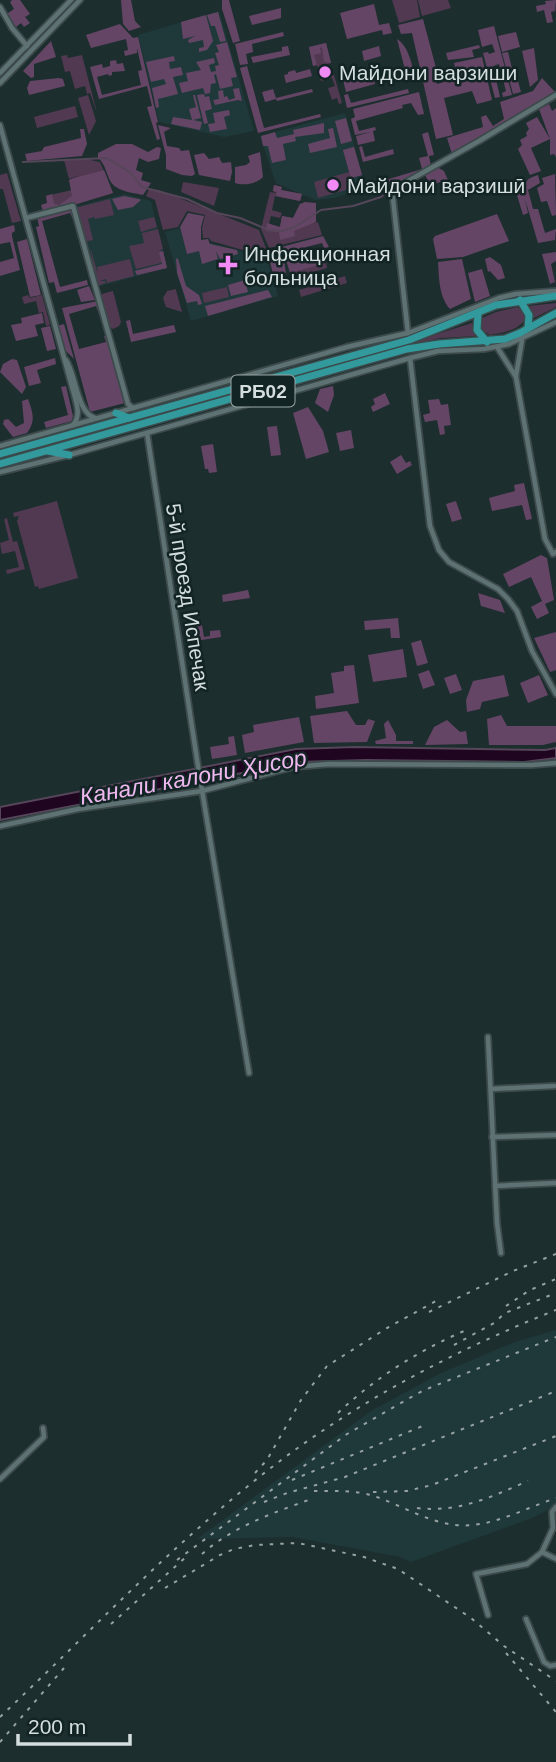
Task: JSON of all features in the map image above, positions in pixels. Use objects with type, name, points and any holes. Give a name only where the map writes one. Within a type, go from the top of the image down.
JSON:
[{"type":"highway","name":"РБ02","points":[[0,454],[409,340],[496,305],[556,296]]},
{"type":"highway","points":[[520,300],[529,315],[528,329]]},
{"type":"highway","points":[[478,313],[477,330],[487,342]]},
{"type":"highway","name":"РБ02","points":[[0,464],[392,354],[439,344],[505,339],[556,313]]},
{"type":"highway","points":[[385,346],[389,337]]},
{"type":"highway","points":[[392,354],[393,362]]},
{"type":"highway","points":[[209,396],[211,405]]},
{"type":"highway","points":[[116,413],[130,418]]},
{"type":"highway","points":[[122,439],[130,428]]},
{"type":"highway","points":[[44,442],[51,432]]},
{"type":"highway","points":[[47,451],[69,455]]},
{"type":"street","points":[[0,73],[71,0]]},
{"type":"street","points":[[0,83],[80,0]]},
{"type":"street","points":[[0,7],[2,16],[27,46]]},
{"type":"street","points":[[408,333],[392,190],[556,95]]},
{"type":"street","points":[[0,125],[78,413],[77,421],[72,426]]},
{"type":"street","points":[[26,218],[73,206],[128,404],[134,408]]},
{"type":"street","points":[[0,446],[347,347],[408,333],[499,298],[556,291]]},
{"type":"street","points":[[0,472],[69,455],[393,362],[449,350],[498,347],[522,340],[556,321]]},
{"type":"street","points":[[522,340],[516,377],[545,539],[554,553]]},
{"type":"street","points":[[498,347],[516,377]]},
{"type":"street","points":[[62,354],[74,373],[82,408],[96,418]]},
{"type":"street","points":[[410,358],[429,519],[435,540],[449,562],[498,589],[508,599],[517,611],[532,650],[556,694]]},
{"type":"street","name":"5-й проезд Испечак","points":[[147,433],[249,1073]]},
{"type":"street","points":[[0,826],[78,809],[202,788],[293,767],[556,763]]},
{"type":"street","points":[[488,1037],[501,1253]]},
{"type":"street","points":[[491,1089],[554,1086]]},
{"type":"street","points":[[492,1137],[556,1135]]},
{"type":"street","points":[[495,1186],[556,1183]]},
{"type":"street","points":[[0,1479],[44,1437],[43,1428]]},
{"type":"street","points":[[488,1615],[475,1574],[527,1564],[542,1552],[553,1528],[552,1512],[556,1507]]},
{"type":"street","points":[[542,1552],[556,1559]]},
{"type":"street","points":[[526,1619],[544,1662],[550,1666],[556,1665]]},
{"type":"shaded area","points":[[20,0],[30,14],[25,17],[30,23],[24,27],[21,23],[16,27],[5,15],[14,9],[10,2]]},
{"type":"shaded area","points":[[121,0],[131,0],[135,21],[141,27],[129,31],[123,24]]},
{"type":"shaded area","points":[[222,0],[229,0],[240,41],[233,43],[222,9]]},
{"type":"shaded area","points":[[392,0],[417,0],[420,17],[399,23]]},
{"type":"shaded area","points":[[418,0],[448,0],[451,8],[422,16]]},
{"type":"shaded area","points":[[556,0],[555,11],[551,12],[553,22],[547,23],[544,10],[537,12],[536,6],[546,4],[545,1]]},
{"type":"shaded area","points":[[374,4],[379,25],[389,23],[392,33],[383,35],[382,30],[347,39],[340,13]]},
{"type":"shaded area","points":[[281,8],[281,18],[252,25],[249,16]]},
{"type":"shaded area","points":[[219,11],[254,131],[224,137],[159,122],[138,35]]},
{"type":"shaded area","points":[[218,12],[226,41],[220,42],[215,26],[211,26],[207,15]]},
{"type":"shaded area","points":[[206,15],[213,41],[207,50],[199,52],[199,48],[204,47],[203,40],[189,43],[188,40],[195,36],[183,39],[181,22]]},
{"type":"shaded area","points":[[423,19],[439,79],[436,80],[437,84],[458,78],[454,63],[482,57],[492,100],[477,104],[472,91],[444,98],[453,135],[436,139],[412,33],[401,34],[398,25]]},
{"type":"shaded area","points":[[120,24],[133,38],[138,37],[158,122],[156,123],[160,139],[157,140],[147,107],[152,106],[147,86],[99,99],[90,67],[102,64],[103,68],[110,66],[110,61],[116,60],[117,64],[123,63],[125,71],[97,77],[102,95],[141,85],[138,71],[142,70],[137,48],[137,53],[125,56],[124,51],[128,50],[126,39],[91,48],[86,35]]},
{"type":"shaded area","points":[[494,26],[512,95],[503,97],[502,93],[506,91],[499,64],[493,66],[500,97],[495,98],[483,53],[495,52],[492,44],[482,47],[478,30]]},
{"type":"shaded area","points":[[283,32],[284,36],[252,44],[253,52],[246,54],[248,64],[240,65],[235,44]]},
{"type":"shaded area","points":[[516,32],[520,47],[502,52],[498,36]]},
{"type":"shaded area","points":[[397,39],[407,51],[416,80],[408,81]]},
{"type":"shaded area","points":[[51,41],[56,57],[34,64],[34,77],[31,78],[23,71]]},
{"type":"shaded area","points":[[227,42],[237,77],[231,78],[233,86],[220,89],[216,74],[216,83],[211,84],[210,93],[205,94],[203,88],[182,93],[179,83],[188,81],[186,73],[201,70],[196,62],[214,58],[215,63],[209,65],[211,72],[216,71],[215,66],[219,65],[215,53],[219,52],[216,45]]},
{"type":"shaded area","points":[[326,43],[331,63],[328,64],[342,103],[339,104],[337,98],[332,100],[328,88],[335,86],[332,78],[321,81],[317,65],[313,66],[309,47]]},
{"type":"shaded area","points":[[326,43],[331,63],[324,62],[322,47],[321,53],[314,55],[317,65],[313,66],[309,47]]},
{"type":"shaded area","points":[[479,45],[480,48],[472,50],[474,57],[448,60],[446,53]]},
{"type":"shaded area","points":[[288,46],[290,55],[253,63],[251,57],[282,51],[282,47]]},
{"type":"shaded area","points":[[379,46],[381,56],[364,61],[362,51]]},
{"type":"shaded area","points":[[534,48],[538,80],[530,87],[522,51]]},
{"type":"shaded area","points":[[508,52],[515,81],[518,81],[521,92],[513,94],[502,53]]},
{"type":"shaded area","points":[[67,55],[68,58],[82,55],[97,113],[85,86],[75,89],[70,71],[65,72],[61,56]]},
{"type":"shaded area","points":[[174,56],[175,61],[169,62],[170,69],[181,67],[183,75],[173,77],[178,94],[158,99],[159,107],[156,108],[152,88],[166,84],[164,79],[151,82],[146,62]]},
{"type":"shaded area","points":[[247,66],[264,128],[320,114],[321,117],[258,133],[240,68]]},
{"type":"shaded area","points":[[310,69],[312,76],[286,83],[284,75],[288,72]]},
{"type":"shaded area","points":[[372,73],[375,84],[346,92],[343,80]]},
{"type":"shaded area","points":[[542,78],[555,92],[452,154],[447,138],[483,127],[481,117],[486,115],[493,126],[504,119],[500,102],[533,91]]},
{"type":"shaded area","points":[[63,79],[65,86],[29,95],[27,88],[30,81]]},
{"type":"shaded area","points":[[239,88],[242,101],[215,105],[213,100],[219,99],[218,91],[223,90],[224,97],[227,96],[229,100],[235,98],[233,89]]},
{"type":"shaded area","points":[[273,89],[276,98],[312,89],[313,92],[265,102],[262,92]]},
{"type":"shaded area","points":[[408,89],[409,93],[347,108],[344,95],[348,94],[351,103]]},
{"type":"shaded area","points":[[419,92],[424,114],[418,115],[411,103],[402,105],[403,108],[356,121],[359,131],[375,127],[376,130],[373,131],[375,141],[358,145],[356,136],[371,132],[355,135],[351,119],[355,117],[353,109]]},
{"type":"shaded area","points":[[204,94],[205,97],[209,96],[212,109],[205,111],[208,123],[204,124],[197,95]]},
{"type":"shaded area","points":[[88,95],[96,121],[89,135],[78,98]]},
{"type":"shaded area","points":[[193,95],[201,118],[193,120],[202,122],[200,130],[171,124],[173,117],[192,120],[189,109],[196,107]]},
{"type":"shaded area","points":[[549,104],[552,111],[556,108],[556,157],[554,154],[550,155],[550,139],[539,109]]},
{"type":"shaded area","points":[[75,106],[78,117],[37,128],[34,117]]},
{"type":"shaded area","points":[[229,110],[230,115],[224,117],[227,129],[210,132],[208,124],[215,123],[213,113]]},
{"type":"shaded area","points":[[345,113],[366,188],[334,198],[315,200],[276,183],[260,136]]},
{"type":"shaded area","points":[[537,117],[550,139],[531,148],[541,171],[530,175],[518,149],[522,145],[520,140],[527,136],[529,129],[526,123]]},
{"type":"shaded area","points":[[346,118],[352,141],[341,144],[335,121]]},
{"type":"shaded area","points":[[324,123],[324,133],[295,137],[296,141],[283,144],[286,160],[272,163],[268,146],[263,146],[261,136],[275,132],[277,138],[294,134],[293,130]]},
{"type":"shaded area","points":[[158,125],[171,128],[164,132],[167,146],[179,148],[181,151],[189,150],[195,174],[182,175],[166,169],[166,155]]},
{"type":"shaded area","points":[[333,128],[337,147],[310,153],[308,144],[330,138],[328,129]]},
{"type":"shaded area","points":[[80,129],[84,129],[87,144],[82,156],[27,161],[25,154],[81,138]]},
{"type":"shaded area","points":[[428,132],[434,155],[429,156],[431,166],[393,187],[380,186],[379,182],[422,169],[419,158],[428,156],[422,134]]},
{"type":"shaded area","points":[[116,144],[132,144],[148,152],[157,147],[161,148],[159,159],[148,162],[139,158],[136,170],[143,173],[141,180],[151,183],[143,195],[122,190],[113,184],[98,158],[98,153]]},
{"type":"shaded area","points":[[362,146],[365,157],[393,149],[394,154],[363,162],[359,147]]},
{"type":"shaded area","name":"Майдони варзишӣ","points":[[354,147],[362,175],[351,178],[353,188],[318,198],[314,182],[349,172],[343,150]]},
{"type":"shaded area","points":[[354,147],[362,175],[351,178],[343,150]]},
{"type":"shaded area","points":[[260,152],[263,177],[249,184],[235,183],[235,167],[246,165],[250,162],[248,156]]},
{"type":"shaded area","points":[[204,153],[209,159],[219,157],[222,163],[231,162],[230,181],[199,175],[194,155]]},
{"type":"shaded area","points":[[86,159],[100,162],[113,193],[73,205],[41,205],[48,203],[46,196],[72,190],[69,180],[80,175],[69,179],[64,160]]},
{"type":"shaded area","points":[[437,167],[444,171],[448,180],[431,186],[425,175]]},
{"type":"shaded area","points":[[104,170],[113,193],[44,214],[41,205],[47,203],[46,196],[52,194],[54,204],[59,205],[72,196],[69,180]]},
{"type":"shaded area","points":[[7,173],[21,221],[12,223],[3,189],[0,189],[0,175]]},
{"type":"shaded area","points":[[555,174],[556,215],[552,216],[547,201],[541,202],[537,188],[544,184],[542,178]]},
{"type":"shaded area","points":[[538,175],[540,183],[528,190],[533,209],[538,209],[545,233],[556,229],[555,240],[538,243],[525,199],[528,213],[523,215],[514,185],[522,183],[524,194],[526,182]]},
{"type":"shaded area","points":[[183,182],[219,188],[214,206],[181,192]]},
{"type":"shaded area","points":[[274,185],[282,187],[281,190],[302,194],[300,201],[275,196],[272,210],[282,213],[280,218],[271,216],[269,224],[280,227],[282,216],[293,218],[300,204],[316,203],[316,222],[311,224],[318,222],[322,235],[269,248],[261,229],[270,192],[276,193],[273,191]]},
{"type":"shaded area","points":[[274,185],[282,187],[281,190],[302,194],[300,201],[276,196]]},
{"type":"shaded area","points":[[149,189],[159,190],[259,230],[269,256],[203,238],[205,215],[187,211],[178,227],[163,230],[155,200],[146,196]]},
{"type":"shaded area","points":[[124,194],[151,201],[167,268],[97,287],[74,207]]},
{"type":"shaded area","points":[[124,196],[141,200],[133,207],[118,210],[112,199]]},
{"type":"shaded area","points":[[110,199],[114,215],[88,219],[93,240],[84,242],[75,208]]},
{"type":"shaded area","points":[[316,203],[316,222],[294,231],[295,236],[280,240],[279,232],[266,231],[267,223],[280,227],[282,216],[293,218],[300,204]]},
{"type":"shaded area","points":[[72,207],[75,216],[72,217],[70,213],[42,221],[60,287],[87,280],[88,285],[57,293],[54,282],[49,283],[36,227],[39,226],[37,217]]},
{"type":"shaded area","points":[[188,213],[204,216],[201,240],[208,239],[210,244],[237,250],[238,254],[220,259],[216,251],[218,259],[202,264],[199,251],[187,254],[180,227]]},
{"type":"shaded area","points":[[497,214],[509,241],[463,257],[437,259],[433,239],[435,236]]},
{"type":"shaded area","points":[[154,217],[157,227],[141,232],[138,221]]},
{"type":"shaded area","points":[[14,225],[12,236],[20,270],[0,276],[0,262],[14,258],[10,242],[0,244],[0,229]]},
{"type":"shaded area","points":[[180,228],[186,249],[212,243],[267,259],[278,296],[191,321],[165,232]]},
{"type":"shaded area","points":[[158,229],[163,249],[158,252],[163,251],[167,268],[137,275],[135,271],[162,264],[161,260],[161,263],[136,269],[129,246],[144,243],[142,233]]},
{"type":"shaded area","points":[[323,236],[329,247],[324,248],[322,243],[283,253],[286,273],[274,278],[269,258],[270,250]]},
{"type":"shaded area","points":[[27,239],[41,295],[30,297],[17,242]]},
{"type":"shaded area","points":[[90,247],[98,274],[97,267],[130,259],[134,276],[107,283],[106,279],[100,281],[106,283],[97,286]]},
{"type":"shaded area","points":[[326,249],[326,263],[290,273],[286,260]]},
{"type":"shaded area","points":[[163,251],[167,268],[137,275],[135,271],[162,264],[159,252]]},
{"type":"shaded area","points":[[556,252],[556,261],[551,264],[555,282],[550,284],[542,254]]},
{"type":"shaded area","points":[[328,254],[327,268],[292,278],[288,265]]},
{"type":"shaded area","points":[[490,257],[501,265],[505,278],[498,280],[488,272],[485,259]]},
{"type":"shaded area","points":[[176,258],[186,286],[199,295],[202,304],[198,305],[197,301],[187,303],[177,273]]},
{"type":"shaded area","points":[[462,259],[471,299],[450,309],[442,293],[438,262]]},
{"type":"shaded area","points":[[482,269],[490,296],[475,302],[468,273]]},
{"type":"shaded area","points":[[345,276],[347,283],[301,297],[299,290]]},
{"type":"shaded area","points":[[245,280],[248,292],[231,296],[228,285]]},
{"type":"shaded area","points":[[89,286],[95,300],[81,302],[77,290]]},
{"type":"shaded area","points":[[227,287],[229,297],[204,303],[202,293]]},
{"type":"shaded area","points":[[176,289],[182,312],[166,307],[163,298],[167,291]]},
{"type":"shaded area","points":[[268,290],[272,297],[208,316],[205,306]]},
{"type":"shaded area","points":[[113,291],[121,322],[113,329],[107,325],[98,295]]},
{"type":"shaded area","points":[[28,295],[30,298],[42,295],[50,325],[46,326],[43,312],[39,313],[36,301],[24,304],[22,297]]},
{"type":"shaded area","points":[[98,301],[99,314],[96,306],[69,314],[79,349],[106,342],[104,336],[107,335],[125,403],[90,412],[62,308]]},
{"type":"shaded area","points":[[556,303],[556,307],[534,318],[529,306]]},
{"type":"shaded area","points":[[517,307],[526,317],[516,328],[490,335],[480,329],[482,318]]},
{"type":"shaded area","points":[[42,313],[44,323],[35,325],[38,336],[16,341],[11,325],[22,323],[21,318]]},
{"type":"shaded area","points":[[130,320],[133,334],[174,325],[176,332],[131,342],[126,321]]},
{"type":"shaded area","points":[[472,323],[476,336],[440,338],[412,345],[412,342]]},
{"type":"shaded area","points":[[64,324],[74,359],[64,349],[57,326]]},
{"type":"shaded area","points":[[50,326],[56,349],[47,351],[41,328]]},
{"type":"shaded area","points":[[55,358],[56,364],[37,370],[41,383],[29,386],[24,367]]},
{"type":"shaded area","points":[[12,359],[17,360],[26,387],[22,394],[0,372],[3,364]]},
{"type":"shaded area","points":[[66,386],[72,421],[46,428],[44,422],[68,415],[61,387]]},
{"type":"shaded area","points":[[333,386],[334,395],[328,412],[315,403],[320,389]]},
{"type":"shaded area","points":[[385,393],[390,404],[373,412],[373,399]]},
{"type":"shaded area","points":[[28,399],[32,425],[27,433],[13,437],[3,424],[4,420],[8,419],[16,427],[24,423],[22,401]]},
{"type":"shaded area","points":[[439,399],[441,405],[448,404],[451,425],[444,426],[445,434],[440,435],[437,420],[425,422],[423,415],[430,413],[428,400]]},
{"type":"shaded area","points":[[308,407],[323,431],[329,452],[306,459],[293,413]]},
{"type":"shaded area","points":[[277,426],[281,455],[271,456],[267,427]]},
{"type":"shaded area","points":[[351,430],[354,448],[340,451],[336,433]]},
{"type":"shaded area","points":[[213,444],[217,472],[209,473],[208,469],[205,469],[201,446]]},
{"type":"shaded area","points":[[401,455],[406,463],[410,461],[412,465],[397,474],[390,462]]},
{"type":"shaded area","points":[[524,483],[532,519],[526,520],[522,505],[492,511],[489,498],[515,491],[514,485]]},
{"type":"shaded area","points":[[57,501],[78,578],[39,589],[38,586],[35,587],[17,521],[19,516],[14,517],[13,513]]},
{"type":"shaded area","points":[[456,501],[462,519],[452,522],[446,504]]},
{"type":"shaded area","points":[[7,518],[13,542],[17,541],[25,569],[7,574],[6,570],[19,567],[15,551],[2,554],[0,543],[9,540],[4,519]]},
{"type":"shaded area","points":[[541,555],[547,558],[554,600],[545,604],[549,613],[537,619],[531,607],[542,601],[531,577],[509,587],[503,574]]},
{"type":"shaded area","points":[[248,590],[250,598],[223,602],[222,595]]},
{"type":"shaded area","points":[[478,593],[500,600],[505,613],[481,606]]},
{"type":"shaded area","points":[[398,618],[400,638],[391,638],[390,628],[365,630],[364,621]]},
{"type":"shaded area","points":[[201,620],[204,637],[210,636],[210,631],[220,630],[221,637],[195,641],[192,621]]},
{"type":"shaded area","points":[[556,632],[556,670],[550,672],[534,638]]},
{"type":"shaded area","points":[[421,640],[428,663],[417,666],[411,643]]},
{"type":"shaded area","points":[[403,649],[407,677],[373,682],[368,655]]},
{"type":"shaded area","points":[[354,665],[359,703],[316,709],[315,696],[334,693],[331,673],[344,671],[344,666]]},
{"type":"shaded area","points":[[429,670],[435,685],[423,689],[418,674]]},
{"type":"shaded area","points":[[456,674],[462,690],[450,694],[444,678]]},
{"type":"shaded area","points":[[504,675],[509,696],[482,702],[480,709],[467,712],[466,700],[473,681]]},
{"type":"shaded area","points":[[539,675],[548,695],[528,703],[520,683]]},
{"type":"shaded area","points":[[347,711],[356,725],[365,725],[368,719],[375,721],[367,742],[314,743],[310,716]]},
{"type":"shaded area","points":[[501,715],[507,726],[556,726],[556,742],[543,745],[489,745],[487,719]]},
{"type":"shaded area","points":[[299,717],[304,742],[245,753],[242,735],[254,732],[253,725]]},
{"type":"shaded area","points":[[388,720],[396,735],[396,741],[413,741],[413,744],[376,744],[375,741],[386,738],[384,724]]},
{"type":"shaded area","points":[[447,720],[460,732],[466,731],[468,744],[425,745],[434,727]]},
{"type":"shaded area","points":[[234,736],[237,755],[212,759],[210,747],[229,744],[228,737]]},
{"type":"shaded area","points":[[556,1330],[556,1506],[532,1518],[411,1562],[400,1557],[293,1537],[197,1539],[371,1411],[441,1373],[515,1342]]},
{"type":"water","name":"Канали калони Ҳисор","points":[[556,748],[556,758],[524,762],[298,762],[0,820],[0,807],[296,749]]},
{"type":"waterway","points":[[23,162],[107,158],[131,173],[142,187],[187,199],[217,213],[240,218],[269,230],[282,231],[295,227],[321,210],[353,206],[386,193]]},
{"type":"railway","points":[[429,1312],[513,1271],[556,1254]]},
{"type":"railway","points":[[506,1306],[530,1290],[556,1279]]},
{"type":"railway","points":[[454,1345],[494,1323],[505,1313],[556,1293]]},
{"type":"railway","points":[[255,1473],[267,1460],[301,1400],[327,1366],[436,1301]]},
{"type":"railway","points":[[0,1717],[187,1538],[287,1455],[360,1407],[436,1364],[556,1310]]},
{"type":"railway","points":[[338,1413],[398,1366],[464,1331]]},
{"type":"railway","points":[[177,1560],[347,1434],[422,1391],[556,1337]]},
{"type":"railway","points":[[264,1502],[345,1477],[556,1391]]},
{"type":"railway","points":[[292,1480],[425,1425]]},
{"type":"railway","points":[[373,1492],[407,1491],[432,1485],[556,1436]]},
{"type":"railway","points":[[417,1508],[460,1506],[528,1481]]},
{"type":"railway","points":[[314,1491],[367,1494],[422,1516],[460,1525],[494,1521],[556,1498]]},
{"type":"railway","points":[[202,1554],[227,1535],[270,1514],[314,1498]]},
{"type":"railway","points":[[165,1588],[220,1555],[255,1545],[298,1543],[364,1557],[398,1569],[471,1618],[504,1646],[556,1681]]},
{"type":"railway","points":[[111,1624],[187,1556]]},
{"type":"railway","points":[[506,1653],[556,1712]]},
{"type":"railway","points":[[0,1742],[64,1668]]},
{"type":"place","name":"Майдони варзиши","points":[[325,72]]},
{"type":"place","name":"Майдони варзишӣ","points":[[333,185]]},
{"type":"place","name":"Инфекционная больница","points":[[228,265]]}]
